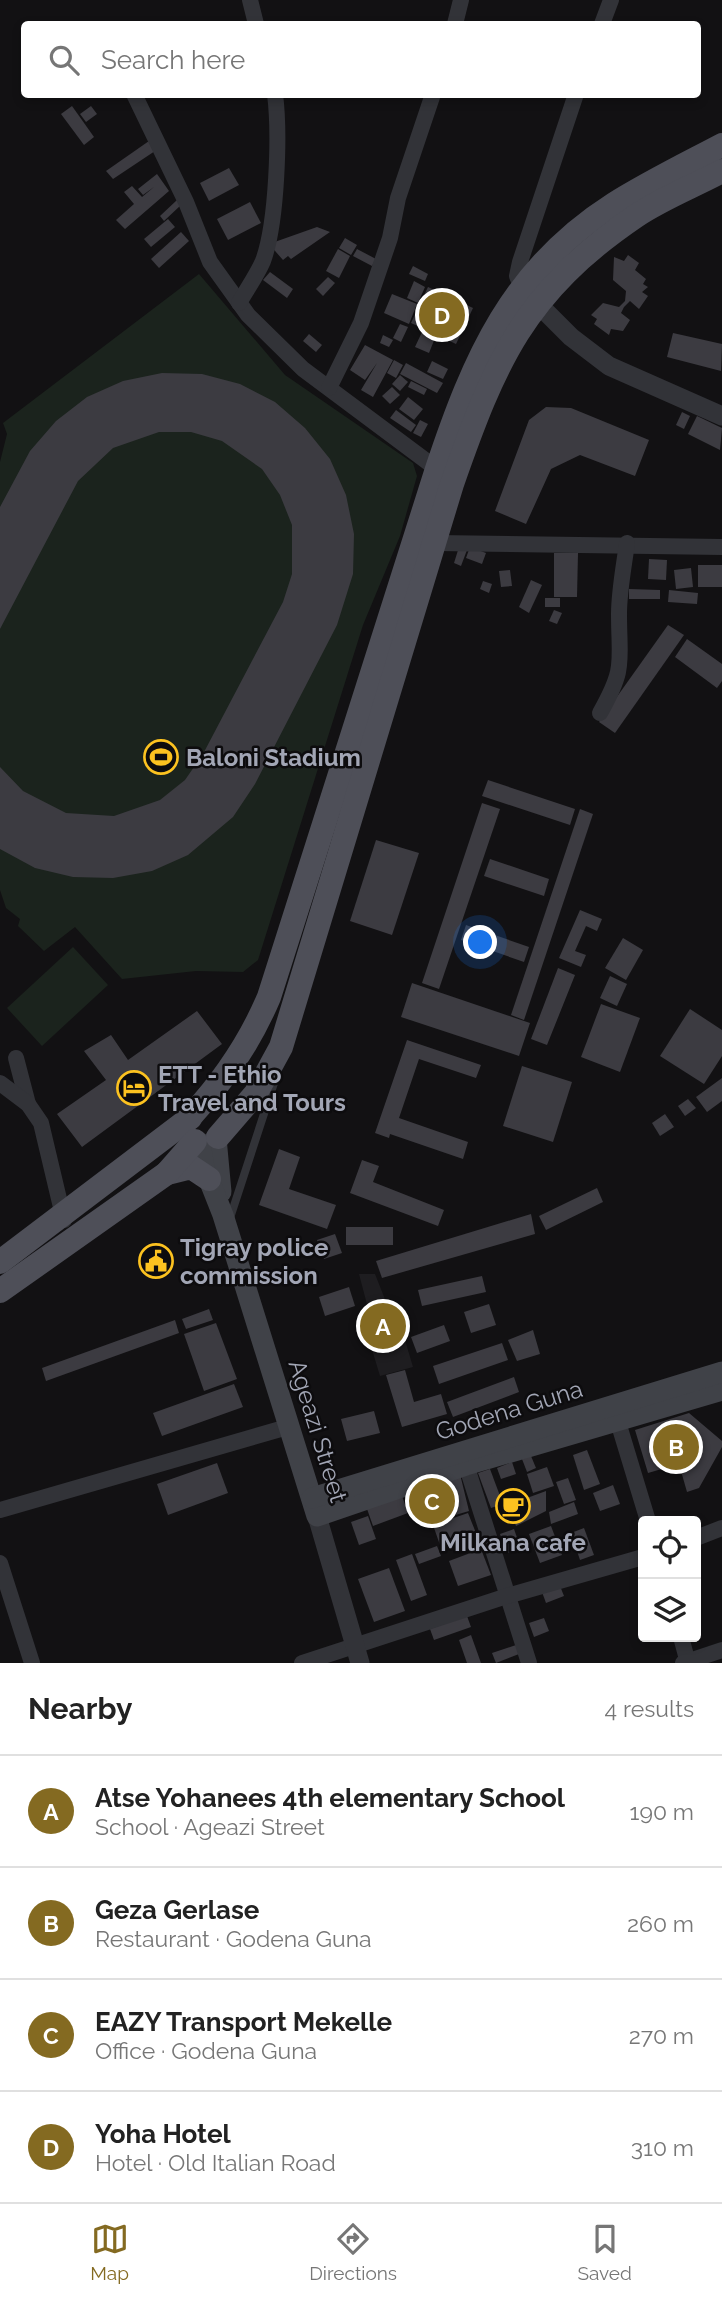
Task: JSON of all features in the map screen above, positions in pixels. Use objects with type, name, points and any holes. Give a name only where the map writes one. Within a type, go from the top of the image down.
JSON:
[{"type":"main road","points":[[167,1173],[202,1132],[269,997],[437,469],[472,372],[569,237],[611,206],[722,145]]},
{"type":"main road","points":[[0,1291],[69,1226],[256,1093],[281,1047],[452,484],[486,390],[529,295],[639,214],[722,171]]},
{"type":"main road","points":[[202,1132],[209,1179],[225,1221]]},
{"type":"main road","points":[[202,1132],[225,1221]]},
{"type":"main road","points":[[0,1262],[167,1173],[191,1167],[209,1179]]},
{"type":"main road","name":"Ageazi Street","points":[[225,1221],[315,1507]]},
{"type":"main road","name":"Godena Guna","points":[[315,1507],[464,1458],[616,1413],[722,1372]]},
{"type":"main road","name":"Godena Guna","points":[[616,1413],[722,1391]]},
{"type":"street","points":[[250,0],[255,21]]},
{"type":"street","points":[[456,21],[461,0]]},
{"type":"street","points":[[603,21],[611,0]]},
{"type":"street","points":[[136,98],[186,202],[210,262],[239,303],[284,353],[437,469]]},
{"type":"street","points":[[239,303],[263,260],[270,225],[280,130],[276,98]]},
{"type":"street","points":[[328,388],[360,323],[390,238],[398,198],[432,98]]},
{"type":"street","points":[[575,98],[517,276],[529,295],[571,337],[609,366],[722,415]]},
{"type":"street","points":[[436,542],[627,543],[722,547]]},
{"type":"street","points":[[600,713],[617,682],[622,662],[619,613],[627,543]]},
{"type":"street","points":[[0,1076],[16,1058],[28,1104]]},
{"type":"street","points":[[0,1083],[28,1104],[41,1123],[69,1226]]},
{"type":"street","points":[[616,1413],[647,1516]]},
{"type":"street","points":[[0,1510],[291,1426]]},
{"type":"street","points":[[464,1458],[529,1663]]},
{"type":"street","name":"Ageazi Street","points":[[315,1507],[358,1655]]},
{"type":"street","points":[[701,1536],[722,1528]]},
{"type":"street","points":[[302,1663],[358,1655],[508,1595],[638,1558]]},
{"type":"street","points":[[0,1563],[32,1663]]},
{"type":"street","points":[[682,1642],[687,1663],[722,1650]]},
{"type":"lane","points":[[225,1221],[268,1105],[281,1047]]},
{"type":"shaded area","name":"Baloni Stadium","points":[[199,274],[285,375],[413,463],[417,476],[400,536],[363,625],[258,960],[243,972],[196,971],[122,979],[75,927],[44,951],[18,926],[20,919],[6,908],[0,890],[0,462],[7,434],[3,423]]},
{"type":"shaded area","points":[[73,947],[108,985],[42,1046],[7,1008]]},
{"type":"shaded area","points":[[359,1274],[375,1274],[394,1322],[392,1332],[402,1330],[413,1367],[380,1376],[370,1343],[374,1331]]},
{"type":"building","points":[[72,106],[94,137],[84,145],[61,114]]},
{"type":"building","points":[[91,106],[97,114],[86,122],[80,114]]},
{"type":"building","points":[[149,141],[155,151],[113,179],[106,171]]},
{"type":"building","points":[[229,168],[239,185],[209,201],[200,183]]},
{"type":"building","points":[[157,174],[169,191],[125,229],[116,220],[134,204],[124,192],[132,186],[142,197],[154,187],[143,195],[138,189]]},
{"type":"building","points":[[177,200],[181,205],[164,221],[160,216]]},
{"type":"building","points":[[250,202],[261,223],[228,240],[217,219]]},
{"type":"building","points":[[168,219],[175,227],[151,247],[144,239]]},
{"type":"building","points":[[317,227],[330,232],[291,259],[288,256],[283,260],[269,244]]},
{"type":"building","points":[[181,232],[189,241],[159,268],[151,259]]},
{"type":"building","points":[[345,238],[357,245],[351,255],[339,248]]},
{"type":"building","points":[[338,249],[350,256],[339,278],[326,271]]},
{"type":"building","points":[[357,249],[376,259],[372,266],[353,256]]},
{"type":"building","points":[[628,255],[639,263],[635,270],[646,279],[643,284],[648,287],[642,292],[648,296],[639,309],[630,301],[624,307],[621,313],[630,320],[623,331],[611,329],[609,335],[594,324],[597,319],[591,315],[603,303],[619,307],[625,301],[626,291],[613,280],[614,257],[624,261]]},
{"type":"building","points":[[413,266],[428,274],[425,281],[409,274]]},
{"type":"building","points":[[270,272],[293,289],[287,298],[263,280]]},
{"type":"building","points":[[328,277],[335,283],[323,296],[316,289]]},
{"type":"building","points":[[414,281],[425,287],[418,303],[407,298]]},
{"type":"building","points":[[428,287],[473,308],[456,344],[411,323]]},
{"type":"building","points":[[392,294],[417,304],[409,324],[384,313]]},
{"type":"building","points":[[400,324],[408,327],[401,342],[393,338]]},
{"type":"building","points":[[422,332],[435,338],[429,353],[415,347]]},
{"type":"building","points":[[673,333],[722,344],[721,371],[667,357]]},
{"type":"building","points":[[309,334],[322,345],[316,352],[303,341]]},
{"type":"building","points":[[383,335],[393,340],[389,347],[380,343]]},
{"type":"building","points":[[365,345],[393,360],[373,397],[361,390],[377,363],[365,380],[350,370]]},
{"type":"building","points":[[394,360],[403,365],[396,378],[387,373]]},
{"type":"building","points":[[432,361],[448,369],[443,379],[427,372]]},
{"type":"building","points":[[406,363],[443,383],[437,393],[400,374]]},
{"type":"building","points":[[162,373],[202,374],[240,384],[275,402],[305,428],[330,459],[346,495],[354,534],[353,574],[337,625],[255,784],[233,817],[188,855],[152,871],[113,878],[73,877],[35,868],[0,849],[0,767],[23,791],[66,813],[114,816],[160,800],[185,780],[203,754],[283,602],[292,574],[292,525],[280,495],[262,469],[222,441],[191,432],[159,432],[113,448],[78,481],[0,629],[0,507],[30,451],[56,421],[87,397],[123,381]]},
{"type":"building","points":[[400,375],[408,382],[400,391],[392,384]]},
{"type":"building","points":[[411,381],[427,389],[424,395],[408,387]]},
{"type":"building","points":[[392,387],[400,395],[390,404],[382,396]]},
{"type":"building","points":[[408,397],[423,409],[414,420],[399,409]]},
{"type":"building","points":[[546,407],[571,408],[649,440],[635,476],[580,455],[551,469],[526,524],[495,511],[529,420]]},
{"type":"building","points":[[396,410],[416,425],[411,432],[390,418]]},
{"type":"building","points":[[682,412],[690,416],[684,429],[676,425]]},
{"type":"building","points":[[697,416],[722,428],[720,450],[688,434]]},
{"type":"building","points":[[420,420],[428,424],[421,437],[413,433]]},
{"type":"building","points":[[459,547],[467,550],[461,566],[454,563]]},
{"type":"building","points":[[470,547],[486,553],[482,564],[466,558]]},
{"type":"building","points":[[554,553],[578,553],[577,597],[554,597]]},
{"type":"building","points":[[649,559],[667,560],[666,580],[648,579]]},
{"type":"building","points":[[698,565],[722,565],[722,587],[698,587]]},
{"type":"building","points":[[691,568],[693,587],[676,589],[674,570]]},
{"type":"building","points":[[510,570],[512,586],[501,587],[499,571]]},
{"type":"building","points":[[531,580],[542,585],[529,613],[519,607]]},
{"type":"building","points":[[483,581],[492,584],[489,593],[480,589]]},
{"type":"building","points":[[629,589],[660,590],[660,599],[629,599]]},
{"type":"building","points":[[669,590],[698,593],[697,604],[668,602]]},
{"type":"building","points":[[545,598],[560,598],[560,607],[545,607]]},
{"type":"building","points":[[554,610],[562,613],[557,624],[549,621]]},
{"type":"building","points":[[668,625],[684,635],[615,733],[599,722]]},
{"type":"building","points":[[687,639],[722,664],[722,681],[717,688],[675,657]]},
{"type":"building","points":[[488,780],[575,809],[570,825],[482,796]]},
{"type":"building","points":[[482,803],[500,809],[439,989],[422,983]]},
{"type":"building","points":[[580,809],[593,814],[524,1020],[511,1015]]},
{"type":"building","points":[[376,840],[419,853],[392,935],[350,921]]},
{"type":"building","points":[[490,859],[549,879],[544,896],[484,876]]},
{"type":"building","points":[[580,910],[602,919],[597,931],[586,926],[575,951],[586,955],[581,967],[559,958]]},
{"type":"building","points":[[466,925],[529,947],[524,962],[461,940]]},
{"type":"building","points":[[623,938],[643,950],[626,980],[605,968]]},
{"type":"building","points":[[558,968],[575,975],[547,1045],[531,1039]]},
{"type":"building","points":[[610,976],[627,984],[617,1006],[600,998]]},
{"type":"building","points":[[412,983],[530,1023],[519,1056],[401,1017]]},
{"type":"building","points":[[601,1004],[640,1018],[620,1072],[581,1057]]},
{"type":"building","points":[[690,1009],[722,1030],[722,1056],[704,1084],[660,1056]]},
{"type":"building","points":[[197,1011],[222,1044],[82,1147],[57,1114],[106,1080],[84,1051],[111,1035],[128,1060]]},
{"type":"building","points":[[407,1040],[481,1065],[476,1078],[419,1059],[399,1118],[468,1142],[463,1159],[390,1134],[389,1138],[375,1133]]},
{"type":"building","points":[[522,1066],[572,1082],[553,1142],[503,1126]]},
{"type":"building","points":[[722,1078],[722,1101],[707,1112],[696,1097]]},
{"type":"building","points":[[688,1099],[696,1108],[685,1116],[678,1106]]},
{"type":"building","points":[[665,1114],[674,1127],[660,1136],[652,1123]]},
{"type":"building","points":[[279,1149],[300,1157],[289,1189],[336,1205],[327,1229],[259,1205]]},
{"type":"building","points":[[362,1160],[379,1166],[373,1182],[444,1210],[438,1226],[350,1193]]},
{"type":"building","points":[[597,1188],[603,1202],[546,1230],[539,1216]]},
{"type":"building","points":[[531,1214],[535,1234],[382,1278],[376,1261]]},
{"type":"building","points":[[346,1227],[393,1227],[393,1245],[346,1245]]},
{"type":"building","points":[[335,1234],[342,1253],[324,1259],[317,1240]]},
{"type":"building","points":[[482,1276],[486,1292],[422,1306],[418,1290]]},
{"type":"building","points":[[349,1287],[355,1306],[325,1316],[319,1297]]},
{"type":"building","points":[[489,1304],[496,1325],[471,1333],[464,1312]]},
{"type":"building","points":[[209,1309],[213,1320],[186,1329],[182,1319]]},
{"type":"building","points":[[175,1320],[179,1333],[46,1381],[42,1368]]},
{"type":"building","points":[[216,1323],[237,1379],[204,1391],[184,1334]]},
{"type":"building","points":[[444,1325],[450,1341],[417,1353],[411,1337]]},
{"type":"building","points":[[533,1330],[540,1354],[517,1361],[508,1340]]},
{"type":"building","points":[[502,1343],[508,1360],[439,1384],[433,1366]]},
{"type":"building","points":[[405,1370],[414,1402],[441,1394],[447,1414],[402,1427],[386,1375]]},
{"type":"building","points":[[514,1377],[519,1392],[453,1417],[447,1402]]},
{"type":"building","points":[[234,1384],[243,1407],[162,1436],[153,1413]]},
{"type":"building","points":[[374,1411],[380,1433],[347,1441],[341,1419]]},
{"type":"building","points":[[689,1413],[722,1441],[722,1447],[699,1488],[687,1492],[679,1464],[648,1473],[635,1430]]},
{"type":"building","points":[[587,1450],[600,1484],[584,1490],[573,1455]]},
{"type":"building","points":[[531,1456],[536,1468],[527,1472],[522,1459]]},
{"type":"building","points":[[512,1462],[516,1474],[501,1479],[497,1468]]},
{"type":"building","points":[[217,1463],[228,1493],[168,1515],[157,1484]]},
{"type":"building","points":[[547,1467],[554,1486],[533,1493],[527,1474]]},
{"type":"building","points":[[490,1469],[503,1504],[491,1508],[478,1473]]},
{"type":"building","points":[[460,1474],[469,1511],[452,1516],[448,1501],[411,1516],[404,1494]]},
{"type":"building","points":[[568,1478],[576,1500],[564,1504],[556,1482]]},
{"type":"building","points":[[613,1485],[620,1504],[600,1511],[593,1493]]},
{"type":"building","points":[[546,1491],[546,1511],[516,1526],[508,1505]]},
{"type":"building","points":[[401,1493],[408,1513],[373,1526],[366,1506]]},
{"type":"building","points":[[574,1502],[578,1514],[551,1524],[549,1512]]},
{"type":"building","points":[[468,1513],[476,1533],[440,1545],[433,1525]]},
{"type":"building","points":[[368,1516],[376,1539],[359,1545],[351,1522]]},
{"type":"building","points":[[551,1526],[562,1555],[540,1563],[529,1534]]},
{"type":"building","points":[[584,1528],[594,1555],[580,1560],[571,1533]]},
{"type":"building","points":[[514,1529],[521,1549],[507,1553],[500,1534]]},
{"type":"building","points":[[437,1546],[441,1556],[419,1564],[415,1554]]},
{"type":"building","points":[[481,1549],[491,1575],[458,1586],[449,1561]]},
{"type":"building","points":[[412,1554],[427,1595],[411,1601],[396,1560]]},
{"type":"building","points":[[389,1568],[405,1611],[374,1622],[358,1579]]},
{"type":"building","points":[[560,1586],[564,1596],[546,1603],[542,1592]]},
{"type":"building","points":[[467,1616],[471,1627],[434,1640],[430,1629]]},
{"type":"building","points":[[544,1618],[549,1631],[534,1637],[529,1623]]},
{"type":"building","points":[[471,1635],[481,1663],[467,1663],[459,1640]]},
{"type":"building","points":[[516,1645],[519,1654],[496,1663],[492,1653]]},
{"type":"place","name":"Yoha Hotel","points":[[442,315]]},
{"type":"place","name":"Baloni Stadium","points":[[161,757]]},
{"type":"place","name":"ETT - Ethio Travel and Tours","points":[[134,1088]]},
{"type":"place","name":"Tigray police commission","points":[[156,1261]]},
{"type":"place","name":"Atse Yohanees 4th elementary School","points":[[383,1326]]},
{"type":"place","name":"Geza Gerlase","points":[[676,1447]]},
{"type":"place","name":"EAZY Transport Mekelle","points":[[432,1501]]},
{"type":"place","name":"Milkana cafe","points":[[513,1506]]}]
